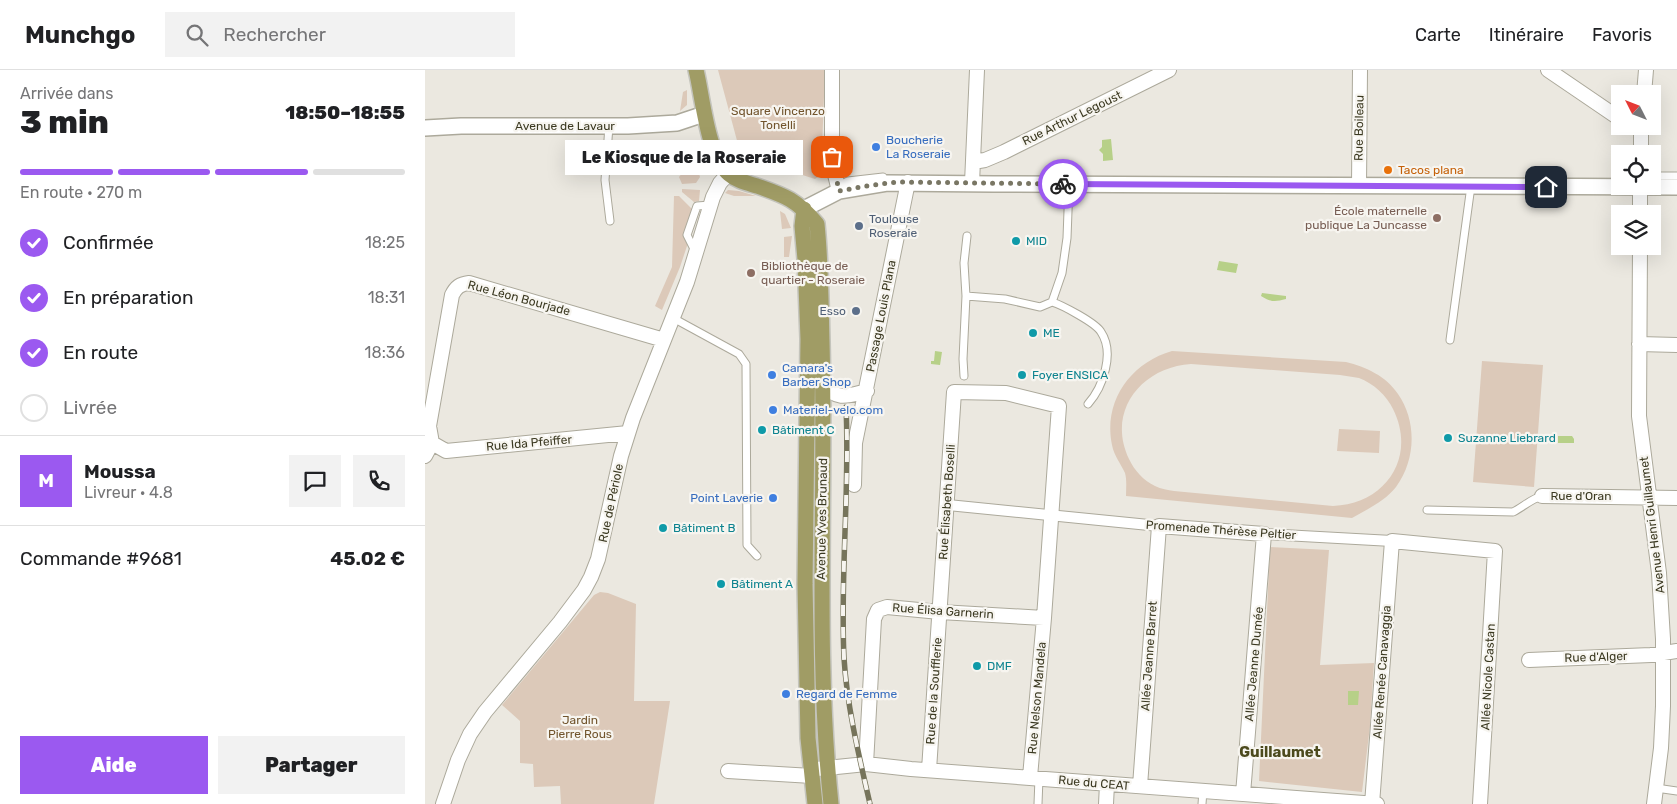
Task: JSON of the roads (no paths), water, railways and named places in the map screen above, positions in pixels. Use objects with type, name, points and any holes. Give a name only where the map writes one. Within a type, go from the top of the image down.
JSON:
[{"type":"main road","points":[[696,70],[704,114],[715,152],[728,174]]},
{"type":"main road","name":"Avenue Yves Brunaud","points":[[728,174],[741,181],[785,196],[804,209],[817,224],[826,294],[827,348],[823,385],[821,583],[827,767],[831,804]]},
{"type":"main road","name":"Avenue Yves Brunaud","points":[[804,209],[802,226],[808,339],[805,584],[808,738],[815,804]]},
{"type":"street","points":[[832,70],[832,162],[839,191]]},
{"type":"street","points":[[972,183],[977,70]]},
{"type":"street","name":"Rue Arthur Legoust","points":[[973,162],[985,160],[1003,152],[1153,74],[1169,70]]},
{"type":"street","name":"Rue Boileau","points":[[1359,186],[1360,70]]},
{"type":"street","points":[[1548,70],[1611,113]]},
{"type":"street","points":[[1645,85],[1646,70]]},
{"type":"street","name":"Avenue de Lavaur","points":[[425,128],[461,126],[609,126],[677,123],[704,114]]},
{"type":"street","name":"Rue de Périole","points":[[443,804],[458,760],[470,734],[485,712],[560,622],[584,590],[591,577],[598,559],[621,456],[628,434],[696,254],[710,205],[720,183],[728,174]]},
{"type":"street","points":[[804,209],[839,191],[887,183],[907,182],[1359,186],[1611,185]]},
{"type":"street","name":"Passage Louis Plana","points":[[854,485],[855,443],[867,391],[907,182]]},
{"type":"street","points":[[1661,186],[1677,187]]},
{"type":"street","name":"Avenue Henri Guillaumet","points":[[1639,255],[1639,416],[1659,573],[1662,654],[1663,706],[1654,804]]},
{"type":"street","name":"Rue Léon Bourjade","points":[[432,443],[429,426],[452,295],[456,288],[462,284],[469,283],[663,340]]},
{"type":"street","points":[[1639,344],[1677,345]]},
{"type":"street","points":[[823,385],[832,394],[847,396],[867,391]]},
{"type":"street","name":"Rue Élisabeth Boselli","points":[[940,612],[954,392],[1006,393],[1059,406]]},
{"type":"street","name":"Rue Nelson Mandela","points":[[1035,778],[1059,406]]},
{"type":"street","name":"Rue Ida Pfeiffer","points":[[432,443],[446,451],[628,434]]},
{"type":"street","points":[[425,456],[432,443]]},
{"type":"street","name":"Rue d'Oran","points":[[1542,496],[1677,498]]},
{"type":"street","name":"Promenade Thérèse Peltier","points":[[948,505],[1159,526],[1392,541],[1495,551]]},
{"type":"street","name":"Allée Jeanne Barret","points":[[1140,786],[1159,526]]},
{"type":"street","name":"Allée Jeanne Dumée","points":[[1243,794],[1264,534]]},
{"type":"street","name":"Allée Renée Canavaggia","points":[[1373,804],[1392,541]]},
{"type":"street","name":"Allée Nicole Castan","points":[[1480,804],[1495,551]]},
{"type":"street","name":"Rue Élisa Garnerin","points":[[866,764],[874,619],[878,610],[887,607],[1044,618]]},
{"type":"street","name":"Rue de la Soufflerie","points":[[929,770],[940,612]]},
{"type":"street","name":"Rue d'Alger","points":[[1529,660],[1662,654],[1677,651]]},
{"type":"street","name":"Rue du CEAT","points":[[727,771],[811,772],[827,767],[866,764],[1140,786],[1203,798],[1243,794],[1377,804]]},
{"type":"street","points":[[1106,804],[1107,784]]},
{"type":"lane","points":[[609,126],[605,180],[610,222]]},
{"type":"lane","points":[[1661,176],[1677,176]]},
{"type":"lane","points":[[1052,302],[1062,273],[1067,238],[1069,184]]},
{"type":"lane","points":[[1449,340],[1471,186]]},
{"type":"lane","points":[[965,376],[963,359],[966,296],[964,263],[967,236]]},
{"type":"lane","points":[[966,296],[1005,299],[1040,307],[1052,302],[1061,305],[1101,331],[1108,350],[1105,370],[1098,393],[1088,404]]},
{"type":"lane","points":[[673,318],[739,354],[746,364],[747,545],[757,556]]},
{"type":"lane","name":"Rue d'Oran","points":[[1427,510],[1513,512],[1534,498],[1542,496]]},
{"type":"lane","points":[[1035,778],[1038,804]]},
{"type":"lane","points":[[1656,788],[1677,791]]},
{"type":"railway","points":[[846,407],[847,469],[843,595],[844,658],[851,713],[870,804]]},
{"type":"place","name":"Boucherie La Roseraie","points":[[876,147]]},
{"type":"place","name":"Le Kiosque de la Roseraie","points":[[832,157]]},
{"type":"place","name":"Tacos plana","points":[[1388,170]]},
{"type":"place","name":"École maternelle publique La Juncasse","points":[[1437,218]]},
{"type":"place","name":"Toulouse Roseraie","points":[[859,226]]},
{"type":"place","name":"MID","points":[[1016,241]]},
{"type":"place","name":"Bibliothèque de quartier - Roseraie","points":[[751,273]]},
{"type":"place","name":"Esso","points":[[856,311]]},
{"type":"place","name":"ME","points":[[1033,333]]},
{"type":"place","name":"Camara's Barber Shop","points":[[772,375]]},
{"type":"place","name":"Foyer ENSICA","points":[[1022,375]]},
{"type":"place","name":"Materiel-velo.com","points":[[773,410]]},
{"type":"place","name":"Bâtiment C","points":[[762,430]]},
{"type":"place","name":"Suzanne Liebrard","points":[[1448,438]]},
{"type":"place","name":"Point Laverie","points":[[773,498]]},
{"type":"place","name":"Bâtiment B","points":[[663,528]]},
{"type":"place","name":"Bâtiment A","points":[[721,584]]},
{"type":"place","name":"DMF","points":[[977,666]]},
{"type":"place","name":"Regard de Femme","points":[[786,694]]},
{"type":"district","name":"Guillaumet","points":[[1280,752]]},
{"type":"park label","name":"Square Vincenzo Tonelli","points":[[778,118]]},
{"type":"park label","name":"Jardin Pierre Rous","points":[[580,727]]}]
